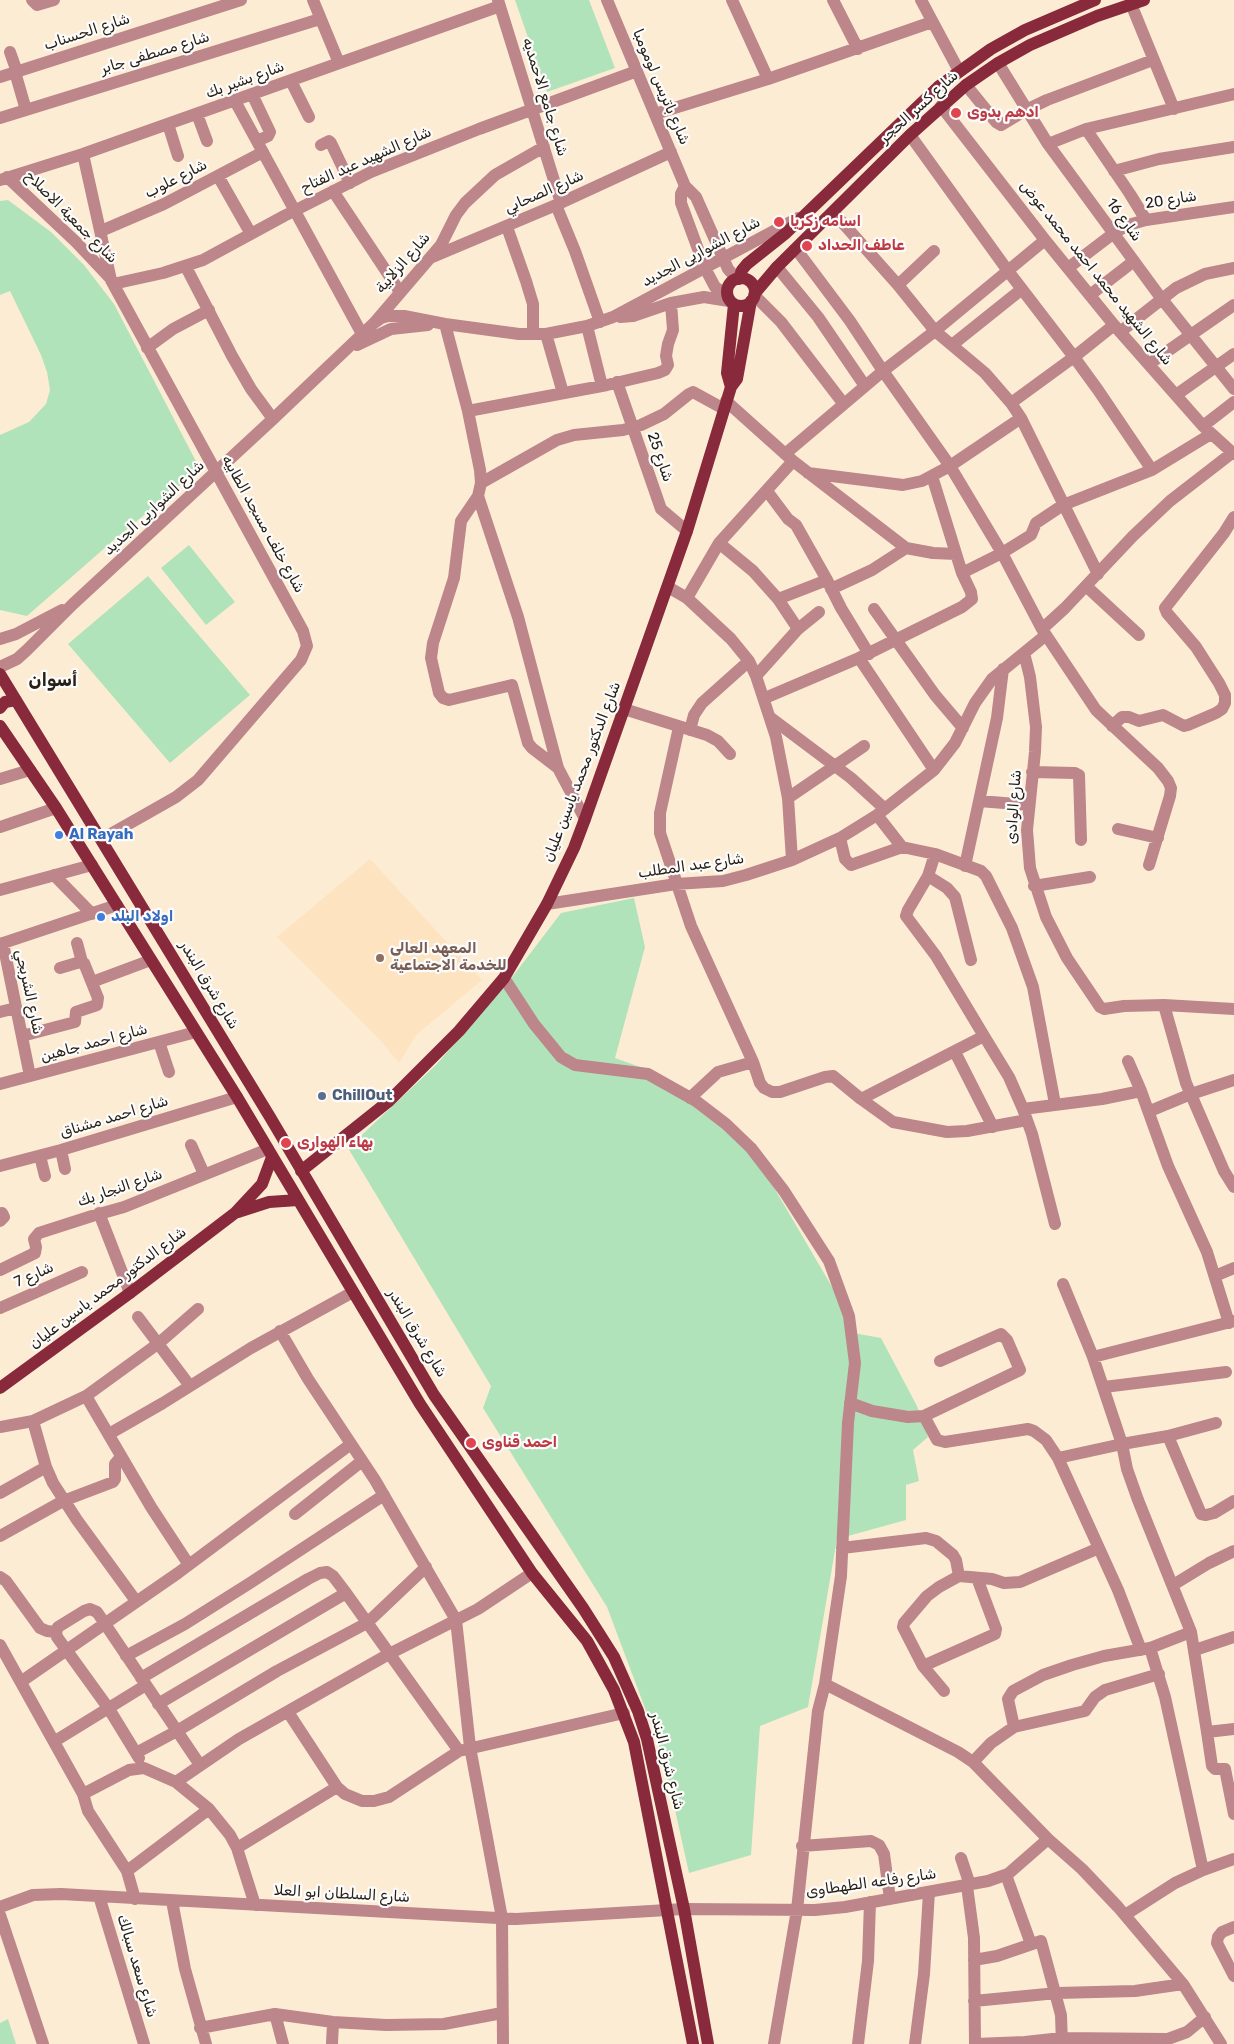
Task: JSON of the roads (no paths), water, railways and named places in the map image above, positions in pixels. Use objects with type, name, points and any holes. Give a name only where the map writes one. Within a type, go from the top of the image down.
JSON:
[{"type":"main road","name":"شارع كسر الحجر","points":[[753,296],[777,267],[910,135],[966,85],[998,63],[1030,45],[1063,30],[1144,0]]},
{"type":"main road","name":"شارع كسر الحجر","points":[[738,279],[747,264],[775,243],[918,105],[959,71],[991,49],[1025,30],[1091,1]]},
{"type":"main road","points":[[738,279],[750,282],[753,296],[743,306],[730,300],[730,284],[738,279]]},
{"type":"main road","name":"شارع الدكتور محمد ياسين عليان","points":[[301,1171],[393,1097],[459,1032],[504,978],[547,904],[574,848],[687,531],[730,387],[737,379],[753,296]]},
{"type":"main road","name":"شارع الدكتور محمد ياسين عليان","points":[[730,300],[727,373],[730,387]]},
{"type":"main road","name":"شارع شرق البندر","points":[[0,674],[301,1171],[434,1396],[599,1632],[614,1657],[638,1711],[647,1739],[684,1909],[708,2044]]},
{"type":"main road","points":[[0,708],[5,702],[16,700]]},
{"type":"main road","name":"شارع شرق البندر","points":[[0,726],[56,808],[237,1097],[420,1404],[532,1573],[587,1641],[614,1690],[634,1742],[693,2044]]},
{"type":"main road","name":"شارع الدكتور محمد ياسين عليان","points":[[0,1388],[235,1213],[258,1190],[265,1178],[270,1153]]},
{"type":"main road","name":"شارع الدكتور محمد ياسين عليان","points":[[235,1213],[269,1202],[298,1200]]},
{"type":"main road","points":[[532,1573],[538,1566],[549,1562]]},
{"type":"main road","points":[[548,1594],[560,1589],[563,1581]]},
{"type":"street","points":[[32,0],[36,5],[54,0]]},
{"type":"street","name":"شارع الحسناب","points":[[0,77],[241,0]]},
{"type":"street","points":[[313,0],[339,64]]},
{"type":"street","name":"شارع باتريس لومومبا","points":[[607,0],[685,186],[696,197],[728,269],[738,279]]},
{"type":"street","points":[[833,0],[858,49]]},
{"type":"street","points":[[921,0],[959,71]]},
{"type":"street","points":[[735,1],[768,79]]},
{"type":"street","name":"شارع بشير بك","points":[[4,178],[83,154],[235,101],[339,64],[499,3]]},
{"type":"street","name":"شارع جامع الاحمديه","points":[[499,3],[544,147],[558,204],[600,322]]},
{"type":"street","points":[[1131,4],[1174,108]]},
{"type":"street","name":"شارع مصطفى جابر","points":[[0,118],[320,19]]},
{"type":"street","points":[[655,114],[768,79],[932,22]]},
{"type":"street","points":[[10,52],[26,110]]},
{"type":"street","points":[[966,85],[996,122],[1001,125],[1026,110],[1153,60]]},
{"type":"street","name":"شارع 16","points":[[998,63],[1048,144],[1161,298],[1234,389]]},
{"type":"street","name":"شارع الشهيد عبد الفتاح","points":[[112,282],[186,267],[203,260],[295,210],[394,162],[637,71]]},
{"type":"street","points":[[291,80],[309,117]]},
{"type":"street","points":[[252,94],[270,132],[260,146]]},
{"type":"street","points":[[1048,144],[1086,129],[1234,94]]},
{"type":"street","points":[[235,101],[362,334]]},
{"type":"street","name":"شارع الشهيد محمد احمد محمد عوض","points":[[941,106],[1045,240],[1117,328],[1207,430],[1233,453]]},
{"type":"street","points":[[197,114],[207,141]]},
{"type":"street","points":[[168,124],[178,156]]},
{"type":"street","points":[[1086,129],[1146,220]]},
{"type":"street","points":[[910,135],[1008,271],[1108,404],[1152,470]]},
{"type":"street","points":[[321,145],[331,142],[350,183]]},
{"type":"street","name":"شارع علوب","points":[[101,231],[164,204],[218,176],[260,146]]},
{"type":"street","name":"شارع الزلابية","points":[[374,323],[445,240],[460,209],[488,180],[502,170],[544,147]]},
{"type":"street","points":[[1114,171],[1159,160],[1234,147]]},
{"type":"street","name":"شارع الصحابي","points":[[430,258],[507,227],[671,152]]},
{"type":"street","name":"شارع خلف مسجد الطابيه","points":[[83,154],[112,282],[306,638],[305,653],[192,787],[102,840]]},
{"type":"street","points":[[218,176],[251,234]]},
{"type":"street","name":"شارع جمعية الاصلاح","points":[[4,178],[76,242],[112,282]]},
{"type":"street","name":"شارع باتريس لومومبا","points":[[685,186],[681,194],[681,203],[705,268],[715,287],[730,300]]},
{"type":"street","points":[[333,191],[400,292]]},
{"type":"street","name":"شارع 20","points":[[1068,268],[1114,233],[1128,225],[1146,220],[1234,207]]},
{"type":"street","points":[[833,212],[898,285],[935,331],[984,373],[1011,403],[1021,418],[1098,574]]},
{"type":"street","name":"شارع الشواربى الجديد","points":[[0,667],[22,655],[73,604],[381,318],[396,316],[533,334],[546,334],[587,326],[613,317],[805,215]]},
{"type":"street","points":[[507,227],[533,304],[533,334]]},
{"type":"street","points":[[686,598],[719,543],[767,491],[789,458],[843,404],[1045,240]]},
{"type":"street","points":[[796,249],[850,321],[883,372],[950,466],[987,525],[1044,632],[1096,710],[1158,768],[1168,781],[1171,788],[1170,796],[1148,865]]},
{"type":"street","points":[[898,285],[934,251]]},
{"type":"street","points":[[1090,295],[1134,261]]},
{"type":"street","points":[[186,267],[246,380],[273,419]]},
{"type":"street","points":[[777,267],[818,317],[865,386]]},
{"type":"street","points":[[1011,403],[1074,357],[1190,280],[1205,274],[1234,268]]},
{"type":"street","points":[[952,345],[1022,289]]},
{"type":"street","points":[[753,296],[781,322],[843,404]]},
{"type":"street","name":"شارع الشواربى الجديد","points":[[613,317],[633,316],[671,303],[704,297],[730,300]]},
{"type":"street","points":[[468,411],[602,386],[665,370],[668,365],[666,356],[668,344],[673,330],[671,303]]},
{"type":"street","points":[[1149,364],[1234,305]]},
{"type":"street","points":[[148,348],[173,329],[208,310]]},
{"type":"street","points":[[446,324],[468,411],[481,483],[478,496],[461,521],[454,578],[433,643],[431,658],[439,693],[443,698],[449,700],[534,678]]},
{"type":"street","name":"شارع الشواربى الجديد","points":[[343,353],[377,334],[391,329],[446,324]]},
{"type":"street","points":[[587,326],[602,386]]},
{"type":"street","points":[[546,334],[563,393]]},
{"type":"street","points":[[1176,395],[1234,354]]},
{"type":"street","name":"شارع 25","points":[[618,382],[661,509],[687,531]]},
{"type":"street","points":[[481,483],[557,440],[574,435],[633,428],[656,418],[693,392],[725,405],[789,458],[906,548],[932,553],[956,554]]},
{"type":"street","points":[[962,573],[1002,553],[1031,535],[1036,523],[1063,505],[1152,470],[1207,430],[1234,402]]},
{"type":"street","points":[[808,473],[903,485],[914,484],[950,466],[1021,418]]},
{"type":"street","name":"شارع عبد المطلب","points":[[547,904],[676,884],[746,876],[792,860],[840,838],[881,812],[934,770],[955,743],[983,691],[1003,670],[1024,653],[1133,536],[1170,501],[1233,453]]},
{"type":"street","points":[[765,698],[864,656],[968,602],[972,598],[962,573],[932,476]]},
{"type":"street","points":[[767,491],[788,519],[796,525],[829,584],[864,656],[934,770]]},
{"type":"street","points":[[478,496],[518,617],[558,768],[585,818]]},
{"type":"street","points":[[1112,726],[1122,717],[1129,716],[1139,721],[1144,721],[1163,715],[1184,726],[1216,713],[1226,703],[1225,695],[1196,647],[1167,613],[1165,608],[1224,533],[1234,516]]},
{"type":"street","points":[[719,543],[753,571],[778,599],[798,629]]},
{"type":"street","points":[[778,599],[872,570],[906,548]]},
{"type":"street","points":[[668,586],[686,598],[731,639],[749,660],[771,718],[788,798],[792,860]]},
{"type":"street","points":[[1086,586],[1138,635]]},
{"type":"street","name":"شارع الشواربى الجديد","points":[[0,639],[16,634],[73,604]]},
{"type":"street","points":[[874,609],[935,695],[964,728]]},
{"type":"street","points":[[756,676],[798,629],[819,612]]},
{"type":"street","name":"شارع الوادى","points":[[1024,653],[1035,710],[1035,752],[1029,805],[1027,849],[1034,886],[1046,917],[1067,958],[1100,1007],[1110,1010],[1124,1006],[1164,1005]]},
{"type":"street","points":[[749,660],[702,703],[684,728],[658,825],[691,926],[753,1062],[760,1083],[764,1088],[772,1092],[780,1092],[824,1077],[833,1076],[893,1122],[947,1132],[993,1127],[1055,1104],[1102,1099],[1141,1091]]},
{"type":"street","points":[[965,866],[997,718],[1003,670]]},
{"type":"street","points":[[512,685],[528,743],[558,768]]},
{"type":"street","points":[[624,709],[712,738],[730,754]]},
{"type":"street","points":[[771,718],[851,778],[881,812],[902,846]]},
{"type":"street","points":[[788,798],[864,746]]},
{"type":"street","points":[[0,779],[30,770]]},
{"type":"street","points":[[1032,772],[1077,773],[1079,775],[1081,840]]},
{"type":"street","points":[[979,801],[1029,805]]},
{"type":"street","points":[[0,827],[56,808]]},
{"type":"street","points":[[1118,829],[1158,838]]},
{"type":"street","points":[[840,838],[845,859],[850,865],[902,846],[935,854],[982,871],[1012,928],[1024,959],[1042,1028],[1055,1104]]},
{"type":"street","points":[[935,854],[928,876],[908,910],[907,919],[936,956],[1009,1077],[1025,1114],[1055,1224]]},
{"type":"street","points":[[0,890],[92,865]]},
{"type":"street","points":[[54,875],[92,914]]},
{"type":"street","points":[[928,876],[947,888],[955,897],[971,960]]},
{"type":"street","points":[[1034,886],[1090,877]]},
{"type":"street","points":[[1,944],[117,905]]},
{"type":"street","points":[[22,1036],[75,1022],[76,1012],[97,1005],[98,998],[85,965],[82,962],[83,958],[77,942]]},
{"type":"street","name":"شارع الشربجي","points":[[1,944],[30,1076]]},
{"type":"street","points":[[92,982],[151,960]]},
{"type":"street","points":[[60,968],[82,962]]},
{"type":"street","points":[[504,978],[534,1024],[561,1057],[575,1065],[648,1074],[690,1098],[726,1124],[762,1161],[810,1229],[829,1261],[849,1316],[855,1363],[850,1404],[841,1576],[825,1684],[818,1711],[802,1846],[797,1910],[774,2044]]},
{"type":"street","points":[[1234,1009],[1164,1005],[1190,1094],[1224,1171],[1234,1188]]},
{"type":"street","points":[[0,1012],[16,1008]]},
{"type":"street","name":"شارع احمد جاهين","points":[[0,1084],[196,1032]]},
{"type":"street","points":[[861,1099],[984,1036]]},
{"type":"street","points":[[159,1042],[169,1072]]},
{"type":"street","points":[[955,1052],[993,1127]]},
{"type":"street","points":[[1093,1356],[1232,1322],[1194,1220],[1168,1166],[1150,1110],[1128,1061]]},
{"type":"street","points":[[690,1098],[718,1072],[753,1062]]},
{"type":"street","points":[[1150,1110],[1190,1094],[1234,1080]]},
{"type":"street","name":"شارع احمد مشناق","points":[[0,1166],[61,1150],[237,1097]]},
{"type":"street","points":[[191,1145],[204,1174]]},
{"type":"street","points":[[61,1150],[65,1169]]},
{"type":"street","name":"شارع النجار بك","points":[[0,1270],[35,1253],[34,1239],[37,1234],[99,1213],[124,1207],[204,1174],[270,1153]]},
{"type":"street","points":[[40,1156],[45,1176]]},
{"type":"street","points":[[99,1213],[130,1293]]},
{"type":"street","name":"شارع 7","points":[[0,1308],[82,1272]]},
{"type":"street","points":[[1215,1276],[1233,1273]]},
{"type":"street","points":[[1063,1284],[1104,1387],[1135,1492],[1191,1632],[1212,1766],[1215,1769],[1230,1769],[1234,1814]]},
{"type":"street","points":[[109,1434],[280,1331],[353,1292]]},
{"type":"street","points":[[0,1427],[33,1421],[86,1396],[159,1343],[198,1309]]},
{"type":"street","points":[[138,1317],[190,1386]]},
{"type":"street","points":[[280,1331],[384,1495],[456,1620],[464,1749],[502,1918],[503,2044]]},
{"type":"street","points":[[850,1404],[872,1411],[908,1417],[924,1416],[1020,1370],[1007,1340],[1001,1334],[940,1361]]},
{"type":"street","points":[[1104,1387],[1226,1372]]},
{"type":"street","points":[[86,1396],[121,1457],[189,1565]]},
{"type":"street","points":[[924,1416],[937,1440],[946,1442],[1028,1429],[1034,1430],[1046,1440],[1058,1458],[1118,1590],[1160,1674],[1203,1870]]},
{"type":"street","points":[[33,1421],[46,1467],[63,1501],[136,1601]]},
{"type":"street","points":[[1058,1458],[1168,1436],[1216,1423]]},
{"type":"street","points":[[1168,1436],[1201,1514],[1214,1513],[1234,1501]]},
{"type":"street","points":[[22,1682],[106,1625],[136,1601],[189,1565],[351,1444]]},
{"type":"street","points":[[0,1536],[63,1501],[113,1482],[115,1479],[115,1464],[121,1457]]},
{"type":"street","points":[[295,1514],[362,1462]]},
{"type":"street","points":[[0,1493],[46,1467]]},
{"type":"street","points":[[126,1656],[185,1624],[384,1495]]},
{"type":"street","points":[[842,1548],[926,1538],[936,1542],[953,1555],[956,1560],[959,1576]]},
{"type":"street","points":[[944,1691],[923,1666],[906,1633],[904,1623],[927,1596],[959,1576],[1004,1583],[1020,1582],[1099,1548]]},
{"type":"street","points":[[1173,1585],[1209,1563],[1234,1551]]},
{"type":"street","points":[[136,1753],[177,1731],[277,1671],[367,1623],[426,1567]]},
{"type":"street","points":[[55,1740],[109,1709],[144,1682],[320,1573],[327,1572],[333,1576],[389,1654],[464,1749]]},
{"type":"street","points":[[176,1782],[238,1739],[389,1654],[478,1609],[532,1573]]},
{"type":"street","points":[[0,1578],[6,1581],[40,1628],[47,1632],[56,1632]]},
{"type":"street","points":[[923,1666],[995,1634],[996,1629],[977,1578]]},
{"type":"street","points":[[158,1704],[346,1593]]},
{"type":"street","points":[[144,1768],[109,1709],[57,1637],[58,1627],[90,1609],[97,1612],[200,1765]]},
{"type":"street","points":[[1014,1727],[1008,1699],[1013,1691],[1072,1665],[1104,1656],[1146,1649],[1191,1632]]},
{"type":"street","points":[[1195,1650],[1234,1637]]},
{"type":"street","points":[[0,1644],[55,1740],[83,1794],[88,1811],[127,1872],[135,1899]]},
{"type":"street","points":[[973,1762],[991,1743],[1014,1727],[1085,1711],[1095,1697],[1105,1690],[1160,1674]]},
{"type":"street","points":[[825,1684],[958,1752],[973,1762],[1048,1839],[1082,1868],[1125,1915],[1183,1984],[1221,2044]]},
{"type":"street","points":[[288,1712],[338,1787],[354,1799],[362,1801],[374,1801],[388,1797],[464,1749],[624,1713]]},
{"type":"street","points":[[1206,1732],[1234,1729]]},
{"type":"street","points":[[83,1794],[129,1770],[144,1768],[176,1782],[209,1809],[238,1848],[255,1906]]},
{"type":"street","points":[[238,1848],[338,1787]]},
{"type":"street","points":[[127,1872],[209,1809]]},
{"type":"street","name":"شارع رفاعه الطهطاوى","points":[[684,1909],[815,1910],[968,1886],[1006,1875],[1048,1839]]},
{"type":"street","points":[[802,1846],[871,1841],[880,1845],[884,1854],[890,1899]]},
{"type":"street","points":[[961,1858],[968,1886],[974,1938],[975,2044],[1168,2038],[1187,2032],[1205,2017]]},
{"type":"street","points":[[1125,1915],[1161,1890],[1203,1870],[1234,1859]]},
{"type":"street","points":[[1006,1875],[1030,1944]]},
{"type":"street","points":[[915,2044],[924,1974],[929,1892]]},
{"type":"street","name":"شارع السلطان ابو العلا","points":[[0,1907],[34,1895],[60,1894],[516,1919],[684,1909]]},
{"type":"street","name":"شارع سعد سبالك","points":[[99,1896],[144,2044]]},
{"type":"street","points":[[172,1901],[185,1969],[206,2044]]},
{"type":"street","points":[[858,2044],[868,1961],[870,1902]]},
{"type":"street","points":[[0,1915],[43,2044]]},
{"type":"street","points":[[1234,1927],[1222,1932],[1218,1937],[1217,1943],[1234,1976]]},
{"type":"street","points":[[974,1960],[997,1956],[1038,1941],[1043,1943],[1057,1994],[1061,2015],[1062,2041]]},
{"type":"street","points":[[974,2001],[1057,1994],[1135,1991],[1183,1984]]},
{"type":"street","points":[[200,2028],[275,2014],[333,2022],[386,2025],[444,2024],[502,2013]]},
{"type":"street","points":[[275,2014],[283,2044]]},
{"type":"street","points":[[332,2044],[333,2022]]},
{"type":"place","name":"ادهم بدوى","points":[[956,113]]},
{"type":"place","name":"اسامه زكريا","points":[[779,222]]},
{"type":"place","name":"عاطف الحداد","points":[[807,246]]},
{"type":"place","name":"Al Rayah","points":[[59,835]]},
{"type":"place","name":"اولاد البلد","points":[[101,917]]},
{"type":"place","name":"المعهد العالى للخدمة الاجتماعية","points":[[380,958]]},
{"type":"place","name":"ChillOut","points":[[322,1096]]},
{"type":"place","name":"بهاء الهوارى","points":[[286,1143]]},
{"type":"place","name":"احمد قناوى","points":[[471,1443]]},
{"type":"district","name":"أسوان","points":[[53,681]]}]
